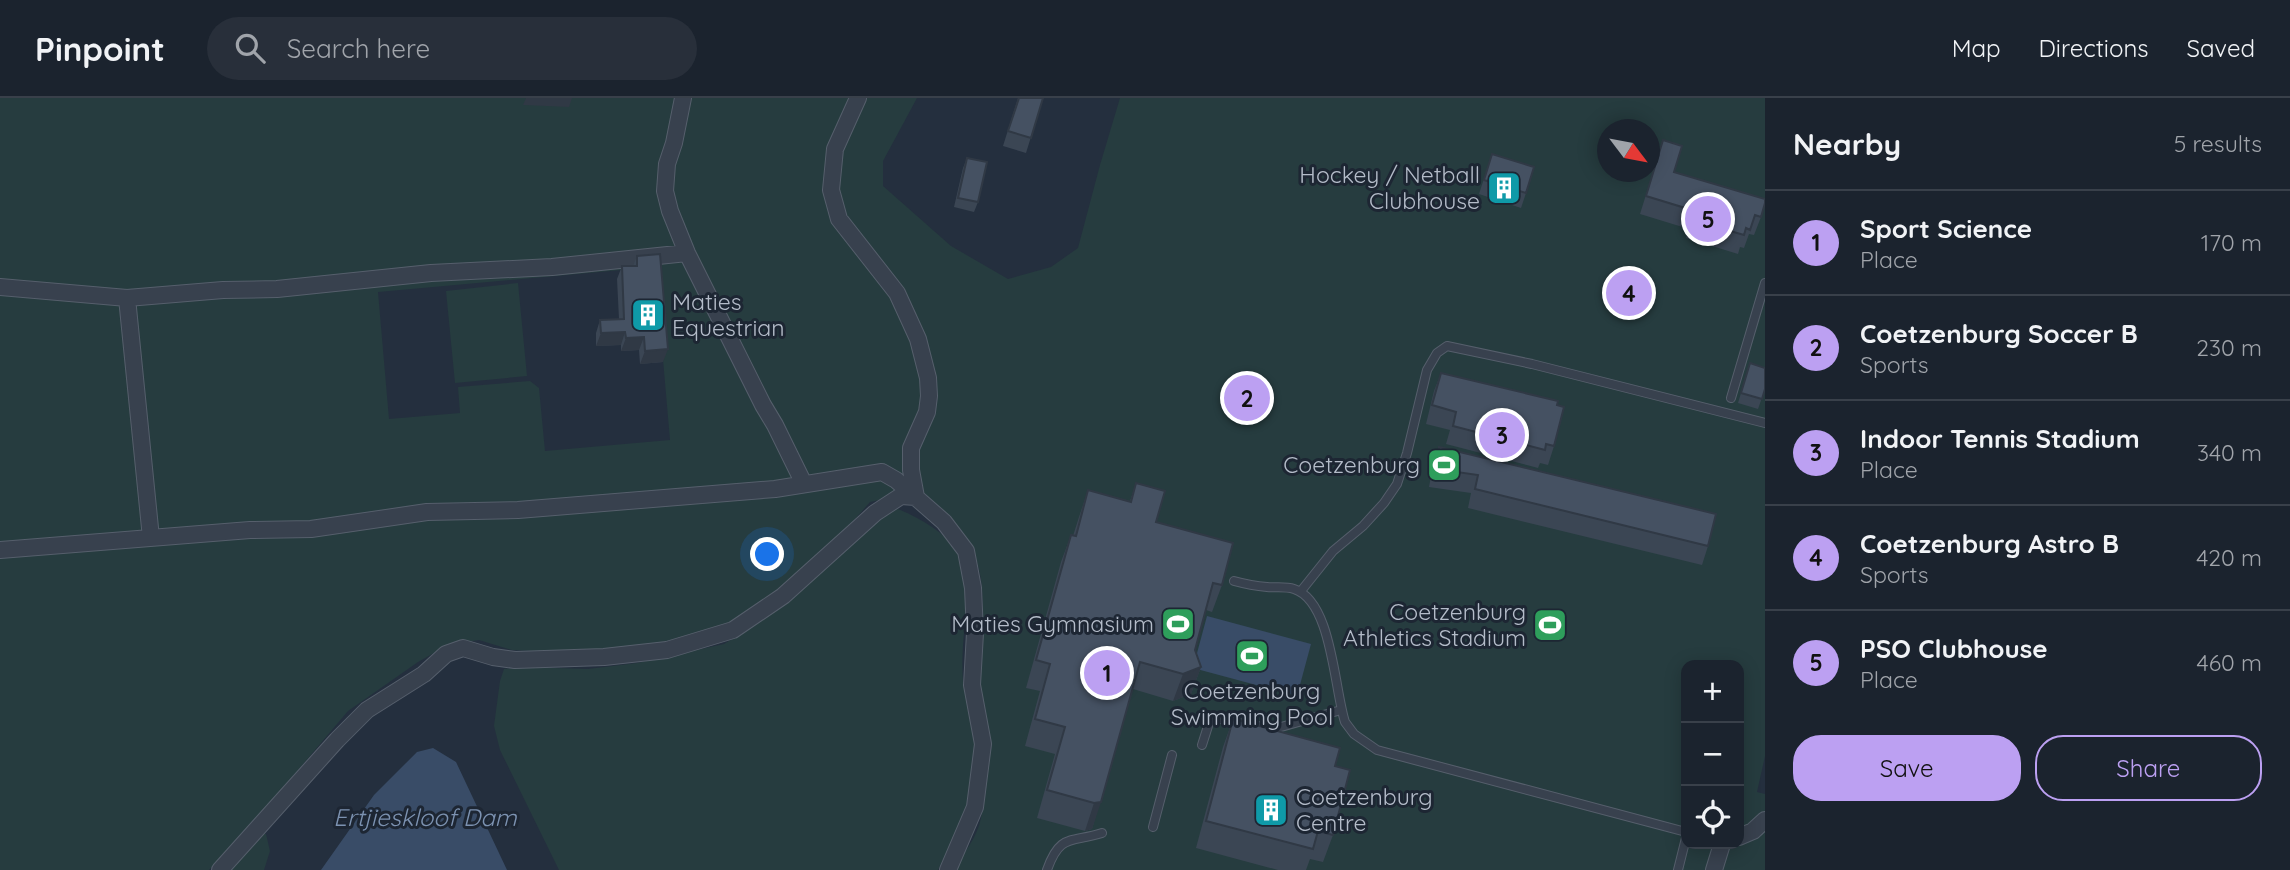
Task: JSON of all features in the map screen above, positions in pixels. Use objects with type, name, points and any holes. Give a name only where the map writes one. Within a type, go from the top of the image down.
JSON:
[{"type":"street","points":[[683,98],[674,144],[667,163],[665,191],[670,211],[687,253],[804,484]]},
{"type":"street","points":[[858,98],[835,149],[831,190],[839,219],[897,293],[918,339],[928,378],[929,396],[927,412],[911,448],[911,470],[916,497]]},
{"type":"street","points":[[0,287],[127,298],[223,290],[277,289],[431,274],[552,268],[687,253]]},
{"type":"street","points":[[127,298],[151,538]]},
{"type":"street","points":[[0,550],[250,530],[311,529],[427,512],[517,510],[775,489],[882,472],[897,480],[944,523],[966,551],[973,588],[975,633],[972,685],[983,744],[975,807],[948,870]]},
{"type":"street","points":[[220,870],[367,710],[424,674],[446,654],[463,648],[515,660],[604,657],[667,650],[733,630],[783,596],[875,513],[901,496],[916,497]]},
{"type":"street","points":[[1744,835],[1765,820]]},
{"type":"street","points":[[1714,870],[1720,849]]},
{"type":"lane","points":[[1731,398],[1765,283]]},
{"type":"lane","points":[[1301,592],[1333,551],[1363,526],[1397,484],[1427,370],[1437,353],[1447,346],[1532,364],[1765,422]]},
{"type":"lane","points":[[1234,581],[1263,587],[1291,587],[1301,592],[1314,605],[1322,620],[1345,722],[1354,734],[1377,750],[1681,831]]},
{"type":"lane","points":[[1202,745],[1209,723],[1216,718],[1252,726],[1280,727],[1341,710]]},
{"type":"lane","points":[[1153,827],[1172,755]]},
{"type":"lane","points":[[1047,870],[1056,849],[1064,843],[1102,833]]},
{"type":"lane","points":[[1678,870],[1683,849]]},
{"type":"green space","points":[[0,98],[917,98],[883,161],[883,186],[951,246],[1008,279],[1051,267],[1078,248],[1120,98],[1765,98],[1765,756],[1757,792],[1765,794],[1765,870],[953,870],[976,833],[983,803],[977,689],[982,589],[971,546],[945,512],[921,491],[870,502],[848,527],[769,600],[717,631],[679,641],[625,650],[512,650],[479,640],[448,645],[418,662],[348,711],[249,828],[209,870],[0,870]],"holes":[[[655,267],[670,440],[545,451],[539,388],[530,381],[458,387],[460,413],[389,419],[378,292]]]},
{"type":"green space","points":[[518,283],[527,376],[455,383],[446,291]]},
{"type":"green space","points":[[898,509],[930,525],[950,543],[962,561],[967,581],[963,682],[974,715],[974,763],[966,813],[938,870],[559,870],[500,750],[494,726],[504,669],[588,669],[637,663],[724,644],[755,625],[876,519]]},
{"type":"green space","points":[[260,833],[266,834],[270,851],[264,870],[228,870]]},
{"type":"water","name":"Coetzenburg Swimming Pool","points":[[1207,616],[1311,644],[1297,696],[1193,668]]},
{"type":"water","name":"Ertjieskloof Dam","points":[[433,748],[456,762],[507,870],[321,870],[374,795],[417,752]]},
{"type":"building","points":[[1019,98],[1043,98],[1031,138],[1008,131]]},
{"type":"building","points":[[1663,140],[1682,146],[1674,172],[1765,199],[1761,217],[1755,215],[1750,230],[1746,228],[1744,235],[1692,220],[1695,211],[1646,196],[1650,182],[1660,182],[1660,150]]},
{"type":"building","points":[[1492,154],[1534,167],[1526,193],[1484,180]]},
{"type":"building","points":[[967,158],[987,162],[978,202],[958,198]]},
{"type":"building","points":[[660,254],[668,349],[645,351],[644,337],[626,338],[625,332],[601,333],[600,320],[624,319],[622,266],[637,266],[637,256]]},
{"type":"building","points":[[1750,363],[1765,368],[1762,399],[1741,393]]},
{"type":"building","points":[[1441,373],[1558,401],[1557,405],[1564,407],[1554,446],[1546,444],[1545,450],[1453,426],[1456,412],[1432,405]]},
{"type":"building","points":[[1439,447],[1716,514],[1708,546],[1475,489],[1478,475],[1436,469]]},
{"type":"building","points":[[1136,483],[1165,491],[1156,522],[1233,543],[1222,585],[1213,583],[1195,650],[1201,667],[1183,674],[1140,662],[1101,802],[1094,803],[1047,790],[1065,727],[1035,719],[1050,664],[1036,660],[1071,535],[1076,536],[1088,490],[1131,502]]},
{"type":"building","name":"Coetzenburg Centre","points":[[1233,719],[1340,748],[1335,766],[1350,770],[1333,835],[1318,831],[1313,849],[1206,821]]},
{"type":"place","name":"Hockey / Netball Clubhouse","points":[[1504,188]]},
{"type":"place","name":"PSO Clubhouse","points":[[1708,219]]},
{"type":"place","name":"Coetzenburg Astro B","points":[[1629,293]]},
{"type":"place","name":"Maties Equestrian","points":[[648,315]]},
{"type":"place","name":"Coetzenburg Soccer B","points":[[1247,398]]},
{"type":"place","name":"Indoor Tennis Stadium","points":[[1502,435]]},
{"type":"place","name":"Coetzenburg","points":[[1444,465]]},
{"type":"place","name":"Maties Gymnasium","points":[[1178,624]]},
{"type":"place","name":"Coetzenburg Athletics Stadium","points":[[1550,625]]},
{"type":"place","name":"Coetzenburg Swimming Pool","points":[[1252,656]]},
{"type":"place","name":"Sport Science","points":[[1107,673]]},
{"type":"place","name":"Coetzenburg Centre","points":[[1271,810]]}]
